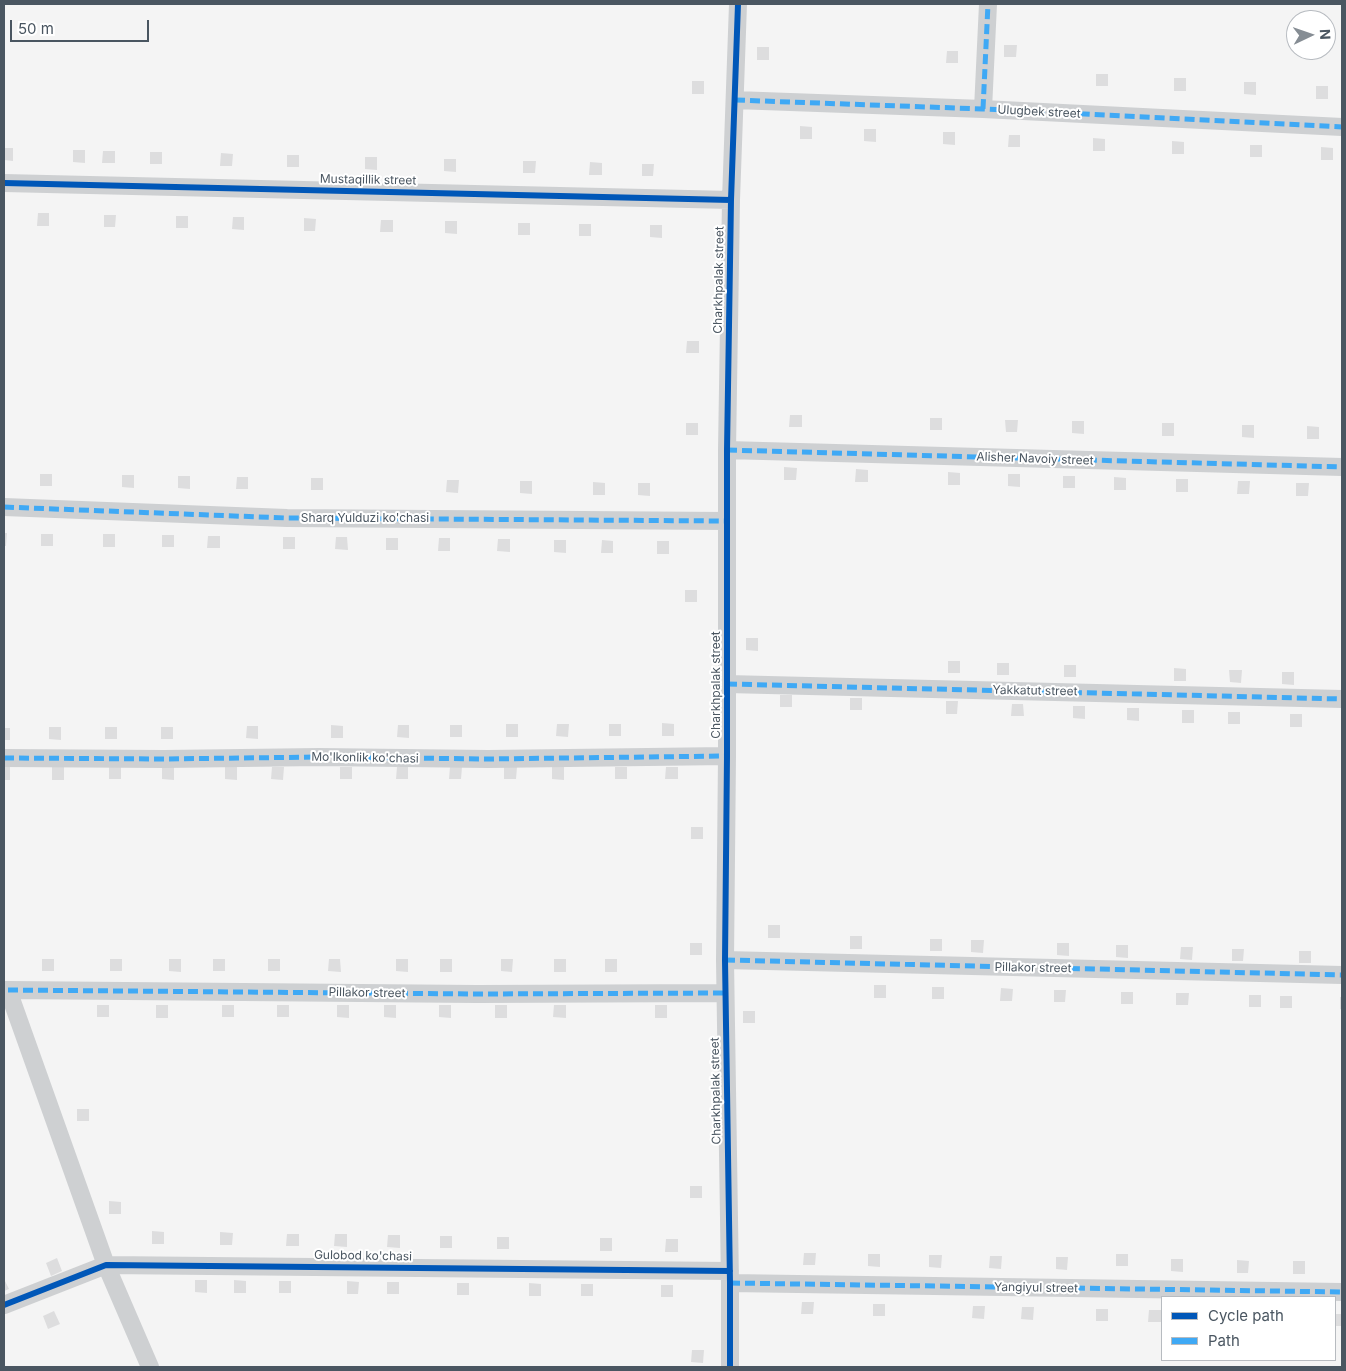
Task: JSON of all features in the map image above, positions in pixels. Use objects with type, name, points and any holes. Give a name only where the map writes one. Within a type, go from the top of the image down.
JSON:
[{"type":"street","name":"Charkhpalak street","points":[[730,1367],[724,960],[731,200],[738,4]]},
{"type":"street","points":[[983,109],[988,4]]},
{"type":"street","name":"Ulugbek street","points":[[735,100],[983,109],[1342,127]]},
{"type":"street","name":"Mustaqillik street","points":[[4,183],[731,200]]},
{"type":"street","name":"Alisher Navoiy street","points":[[728,450],[1342,467]]},
{"type":"street","name":"Sharq Yulduzi ko'chasi","points":[[4,506],[287,518],[727,521]]},
{"type":"street","name":"Yakkatut street","points":[[727,684],[1342,699]]},
{"type":"street","name":"Mo'lkonlik ko'chasi","points":[[4,758],[164,759],[319,757],[488,759],[727,756]]},
{"type":"street","name":"Pillakor street","points":[[724,960],[1342,975]]},
{"type":"street","points":[[6,990],[106,1265],[150,1367]]},
{"type":"street","name":"Pillakor street","points":[[6,990],[467,994],[725,993]]},
{"type":"street","name":"Gulobod ko'chasi","points":[[4,1305],[106,1265],[730,1277]]},
{"type":"street","name":"Yangiyul street","points":[[730,1277],[1342,1292]]},
{"type":"building","points":[[1004,45],[1017,45],[1016,57],[1004,57]]},
{"type":"building","points":[[757,47],[769,47],[769,60],[757,60]]},
{"type":"building","points":[[947,51],[958,51],[958,63],[946,63]]},
{"type":"building","points":[[1096,74],[1108,74],[1108,86],[1096,86]]},
{"type":"building","points":[[1174,78],[1186,78],[1186,91],[1174,91]]},
{"type":"building","points":[[692,81],[704,81],[704,94],[692,94]]},
{"type":"building","points":[[1244,82],[1256,82],[1256,95],[1244,94]]},
{"type":"building","points":[[1316,86],[1328,86],[1328,99],[1316,99]]},
{"type":"building","points":[[800,126],[812,127],[812,139],[800,139]]},
{"type":"building","points":[[864,129],[876,129],[876,142],[864,141]]},
{"type":"building","points":[[943,132],[955,132],[955,145],[943,144]]},
{"type":"building","points":[[1009,135],[1020,135],[1020,147],[1008,147]]},
{"type":"building","points":[[1093,138],[1105,139],[1105,151],[1093,151]]},
{"type":"building","points":[[1172,141],[1184,142],[1184,154],[1172,154]]},
{"type":"building","points":[[1250,145],[1262,145],[1262,157],[1250,157]]},
{"type":"building","points":[[1321,147],[1333,148],[1333,160],[1321,160]]},
{"type":"building","points":[[4,148],[13,148],[13,161],[4,160]]},
{"type":"building","points":[[73,150],[85,150],[85,163],[73,162]]},
{"type":"building","points":[[103,151],[115,151],[115,163],[102,163]]},
{"type":"building","points":[[150,152],[162,152],[162,164],[150,164]]},
{"type":"building","points":[[221,153],[233,154],[232,166],[220,166]]},
{"type":"building","points":[[287,155],[299,155],[299,167],[287,167]]},
{"type":"building","points":[[365,157],[377,157],[377,170],[365,169]]},
{"type":"building","points":[[444,159],[456,159],[456,172],[444,171]]},
{"type":"building","points":[[523,161],[536,161],[535,173],[523,173]]},
{"type":"building","points":[[590,162],[602,163],[602,175],[589,175]]},
{"type":"building","points":[[642,164],[654,164],[653,176],[642,176]]},
{"type":"building","points":[[38,213],[49,213],[49,226],[37,226]]},
{"type":"building","points":[[104,215],[116,215],[115,227],[104,227]]},
{"type":"building","points":[[176,216],[188,216],[188,228],[176,228]]},
{"type":"building","points":[[233,217],[244,217],[244,230],[232,229]]},
{"type":"building","points":[[304,218],[316,219],[315,231],[304,231]]},
{"type":"building","points":[[381,220],[393,220],[393,232],[380,232]]},
{"type":"building","points":[[445,221],[457,221],[457,234],[445,233]]},
{"type":"building","points":[[518,223],[530,223],[530,235],[518,235]]},
{"type":"building","points":[[579,224],[591,224],[591,236],[579,236]]},
{"type":"building","points":[[650,225],[662,225],[662,238],[650,237]]},
{"type":"building","points":[[687,341],[699,341],[699,353],[686,353]]},
{"type":"building","points":[[790,415],[802,415],[802,427],[789,427]]},
{"type":"building","points":[[930,418],[942,418],[942,430],[930,430]]},
{"type":"building","points":[[1005,420],[1018,420],[1017,432],[1006,432]]},
{"type":"building","points":[[1072,421],[1084,421],[1084,434],[1072,433]]},
{"type":"building","points":[[686,423],[698,423],[698,435],[686,435]]},
{"type":"building","points":[[1162,423],[1174,423],[1174,436],[1162,436]]},
{"type":"building","points":[[1242,425],[1254,425],[1254,438],[1242,437]]},
{"type":"building","points":[[1307,426],[1319,427],[1319,439],[1307,439]]},
{"type":"building","points":[[784,467],[797,468],[796,480],[784,480]]},
{"type":"building","points":[[856,469],[868,470],[868,482],[855,482]]},
{"type":"building","points":[[948,472],[960,473],[960,485],[948,485]]},
{"type":"building","points":[[40,474],[52,474],[52,486],[40,486]]},
{"type":"building","points":[[1008,474],[1020,474],[1020,487],[1008,486]]},
{"type":"building","points":[[122,475],[134,475],[134,488],[122,487]]},
{"type":"building","points":[[178,476],[190,476],[190,489],[178,488]]},
{"type":"building","points":[[1063,476],[1075,476],[1075,488],[1063,488]]},
{"type":"building","points":[[237,477],[248,477],[248,489],[236,489]]},
{"type":"building","points":[[1114,477],[1126,478],[1126,490],[1114,490]]},
{"type":"building","points":[[311,478],[323,478],[323,490],[311,490]]},
{"type":"building","points":[[1176,479],[1188,479],[1188,492],[1176,492]]},
{"type":"building","points":[[447,480],[459,480],[458,493],[446,492]]},
{"type":"building","points":[[520,481],[532,481],[532,494],[520,493]]},
{"type":"building","points":[[1238,481],[1250,481],[1249,494],[1237,494]]},
{"type":"building","points":[[593,482],[605,483],[605,495],[593,495]]},
{"type":"building","points":[[638,483],[650,483],[650,496],[638,495]]},
{"type":"building","points":[[1296,483],[1309,483],[1308,496],[1296,496]]},
{"type":"building","points":[[4,533],[7,533],[6,546],[4,546]]},
{"type":"building","points":[[41,534],[53,534],[53,546],[41,546]]},
{"type":"building","points":[[103,534],[115,534],[115,547],[103,547]]},
{"type":"building","points":[[162,535],[174,535],[174,547],[162,547]]},
{"type":"building","points":[[208,536],[220,536],[220,548],[207,548]]},
{"type":"building","points":[[283,537],[295,537],[295,549],[283,549]]},
{"type":"building","points":[[336,537],[347,537],[348,550],[335,549]]},
{"type":"building","points":[[386,538],[398,538],[398,550],[386,550]]},
{"type":"building","points":[[439,538],[450,538],[450,551],[438,551]]},
{"type":"building","points":[[498,539],[510,539],[510,552],[497,551]]},
{"type":"building","points":[[554,540],[566,540],[566,553],[554,552]]},
{"type":"building","points":[[602,540],[613,541],[613,553],[601,553]]},
{"type":"building","points":[[657,541],[669,541],[669,554],[657,554]]},
{"type":"building","points":[[685,590],[697,590],[697,602],[685,602]]},
{"type":"building","points":[[746,638],[758,638],[758,651],[746,650]]},
{"type":"building","points":[[948,661],[960,661],[960,673],[948,673]]},
{"type":"building","points":[[997,663],[1009,663],[1009,675],[997,675]]},
{"type":"building","points":[[1064,665],[1076,665],[1076,677],[1064,677]]},
{"type":"building","points":[[1174,668],[1186,669],[1186,681],[1174,681]]},
{"type":"building","points":[[1229,670],[1242,670],[1241,683],[1230,682]]},
{"type":"building","points":[[1282,672],[1294,672],[1294,685],[1282,684]]},
{"type":"building","points":[[780,695],[792,695],[792,707],[780,707]]},
{"type":"building","points":[[850,698],[862,698],[862,710],[850,710]]},
{"type":"building","points":[[946,701],[958,701],[957,714],[946,714]]},
{"type":"building","points":[[1012,704],[1023,704],[1024,716],[1011,716]]},
{"type":"building","points":[[1073,706],[1085,706],[1085,719],[1073,718]]},
{"type":"building","points":[[1127,708],[1139,708],[1139,721],[1127,720]]},
{"type":"building","points":[[1182,710],[1194,710],[1194,723],[1182,723]]},
{"type":"building","points":[[1228,712],[1240,712],[1240,724],[1228,724]]},
{"type":"building","points":[[1290,714],[1302,714],[1302,727],[1290,727]]},
{"type":"building","points":[[662,723],[674,724],[674,736],[662,736]]},
{"type":"building","points":[[506,724],[518,724],[518,737],[506,737]]},
{"type":"building","points":[[557,724],[569,724],[568,737],[556,736]]},
{"type":"building","points":[[609,724],[621,724],[621,736],[609,736]]},
{"type":"building","points":[[331,725],[343,726],[343,738],[331,738]]},
{"type":"building","points":[[398,725],[409,725],[409,738],[397,737]]},
{"type":"building","points":[[450,725],[462,725],[462,737],[450,737]]},
{"type":"building","points":[[247,726],[258,726],[258,739],[246,738]]},
{"type":"building","points":[[49,727],[61,727],[61,740],[49,739]]},
{"type":"building","points":[[105,727],[117,727],[117,739],[105,739]]},
{"type":"building","points":[[161,727],[173,727],[173,739],[161,739]]},
{"type":"building","points":[[4,728],[10,728],[10,740],[4,740]]},
{"type":"building","points":[[4,767],[10,767],[10,780],[4,780]]},
{"type":"building","points":[[52,767],[64,767],[64,780],[52,780]]},
{"type":"building","points":[[109,767],[121,767],[121,779],[109,779]]},
{"type":"building","points":[[162,767],[174,767],[174,780],[162,779]]},
{"type":"building","points":[[225,767],[237,767],[237,780],[225,779]]},
{"type":"building","points":[[272,767],[284,767],[283,780],[271,779]]},
{"type":"building","points":[[340,767],[352,767],[352,779],[340,779]]},
{"type":"building","points":[[397,767],[408,767],[408,779],[396,779]]},
{"type":"building","points":[[450,767],[462,767],[461,779],[449,779]]},
{"type":"building","points":[[504,767],[517,767],[516,779],[504,779]]},
{"type":"building","points":[[552,767],[564,767],[564,780],[552,779]]},
{"type":"building","points":[[615,767],[627,767],[627,779],[615,779]]},
{"type":"building","points":[[666,767],[678,767],[678,779],[665,779]]},
{"type":"building","points":[[691,827],[703,827],[703,839],[691,839]]},
{"type":"building","points":[[768,925],[780,925],[780,938],[768,938]]},
{"type":"building","points":[[850,936],[862,936],[862,949],[850,949]]},
{"type":"building","points":[[930,939],[942,939],[942,951],[930,951]]},
{"type":"building","points":[[971,940],[984,940],[983,953],[971,952]]},
{"type":"building","points":[[690,943],[702,943],[702,955],[690,955]]},
{"type":"building","points":[[1057,943],[1069,943],[1069,956],[1057,955]]},
{"type":"building","points":[[1116,945],[1128,945],[1128,958],[1116,957]]},
{"type":"building","points":[[1181,947],[1193,947],[1192,960],[1180,959]]},
{"type":"building","points":[[1232,949],[1244,949],[1243,961],[1232,961]]},
{"type":"building","points":[[1299,951],[1311,951],[1311,963],[1299,963]]},
{"type":"building","points":[[42,959],[54,959],[54,971],[42,971]]},
{"type":"building","points":[[110,959],[122,959],[122,971],[110,971]]},
{"type":"building","points":[[169,959],[181,959],[181,972],[169,971]]},
{"type":"building","points":[[213,959],[225,959],[225,971],[213,971]]},
{"type":"building","points":[[268,959],[280,959],[280,971],[268,971]]},
{"type":"building","points":[[329,959],[340,959],[341,972],[328,971]]},
{"type":"building","points":[[396,959],[408,959],[408,972],[396,971]]},
{"type":"building","points":[[440,959],[452,959],[452,972],[440,972]]},
{"type":"building","points":[[501,959],[513,959],[512,972],[501,971]]},
{"type":"building","points":[[554,959],[566,959],[566,972],[554,972]]},
{"type":"building","points":[[605,959],[617,959],[617,972],[605,972]]},
{"type":"building","points":[[874,985],[886,985],[886,998],[874,998]]},
{"type":"building","points":[[932,987],[944,987],[944,999],[932,999]]},
{"type":"building","points":[[1001,988],[1013,989],[1012,1001],[1000,1001]]},
{"type":"building","points":[[1054,990],[1066,990],[1065,1002],[1054,1002]]},
{"type":"building","points":[[1121,992],[1133,992],[1133,1004],[1121,1004]]},
{"type":"building","points":[[1176,993],[1189,993],[1188,1005],[1176,1005]]},
{"type":"building","points":[[1249,995],[1261,995],[1261,1007],[1249,1007]]},
{"type":"building","points":[[1280,996],[1292,996],[1292,1008],[1280,1008]]},
{"type":"building","points":[[1340,997],[1342,997],[1342,1010],[1340,1009]]},
{"type":"building","points":[[97,1005],[109,1005],[109,1017],[97,1017]]},
{"type":"building","points":[[156,1005],[168,1005],[168,1018],[156,1018]]},
{"type":"building","points":[[222,1005],[234,1005],[234,1017],[222,1017]]},
{"type":"building","points":[[277,1005],[289,1005],[289,1017],[277,1017]]},
{"type":"building","points":[[337,1005],[349,1005],[349,1018],[337,1017]]},
{"type":"building","points":[[384,1005],[396,1005],[396,1018],[384,1017]]},
{"type":"building","points":[[439,1005],[451,1005],[451,1018],[439,1017]]},
{"type":"building","points":[[495,1005],[507,1005],[507,1018],[495,1018]]},
{"type":"building","points":[[554,1005],[566,1005],[566,1018],[553,1017]]},
{"type":"building","points":[[655,1005],[667,1005],[667,1018],[655,1018]]},
{"type":"building","points":[[743,1011],[755,1011],[755,1023],[743,1023]]},
{"type":"building","points":[[77,1109],[89,1109],[89,1121],[77,1121]]},
{"type":"building","points":[[690,1186],[702,1186],[702,1198],[690,1198]]},
{"type":"building","points":[[109,1201],[121,1202],[121,1214],[109,1214]]},
{"type":"building","points":[[152,1231],[164,1232],[164,1244],[152,1244]]},
{"type":"building","points":[[220,1232],[233,1233],[232,1245],[220,1245]]},
{"type":"building","points":[[287,1234],[299,1234],[299,1246],[286,1246]]},
{"type":"building","points":[[335,1234],[347,1234],[347,1247],[334,1246]]},
{"type":"building","points":[[388,1235],[400,1235],[400,1248],[387,1247]]},
{"type":"building","points":[[440,1236],[452,1236],[452,1248],[440,1248]]},
{"type":"building","points":[[497,1237],[509,1237],[509,1249],[497,1249]]},
{"type":"building","points":[[600,1238],[612,1238],[612,1251],[600,1251]]},
{"type":"building","points":[[666,1239],[678,1239],[678,1252],[665,1252]]},
{"type":"building","points":[[804,1253],[816,1253],[815,1265],[803,1265]]},
{"type":"building","points":[[868,1254],[880,1254],[880,1267],[868,1266]]},
{"type":"building","points":[[1116,1254],[1128,1254],[1128,1266],[1116,1266]]},
{"type":"building","points":[[929,1255],[942,1255],[941,1268],[929,1267]]},
{"type":"building","points":[[990,1256],[1002,1256],[1001,1269],[989,1268]]},
{"type":"building","points":[[1056,1257],[1068,1257],[1067,1270],[1056,1269]]},
{"type":"building","points":[[57,1258],[62,1271],[51,1276],[46,1263]]},
{"type":"building","points":[[1171,1259],[1183,1259],[1183,1272],[1171,1271]]},
{"type":"building","points":[[1237,1260],[1249,1261],[1248,1273],[1237,1273]]},
{"type":"building","points":[[1293,1261],[1305,1261],[1305,1274],[1293,1274]]},
{"type":"building","points":[[4,1279],[9,1289],[4,1291]]},
{"type":"building","points":[[195,1280],[207,1280],[207,1293],[195,1292]]},
{"type":"building","points":[[234,1280],[246,1281],[246,1293],[234,1293]]},
{"type":"building","points":[[279,1281],[291,1281],[291,1293],[279,1293]]},
{"type":"building","points":[[347,1281],[359,1282],[358,1294],[347,1294]]},
{"type":"building","points":[[387,1282],[399,1282],[399,1294],[387,1294]]},
{"type":"building","points":[[457,1283],[469,1283],[469,1295],[457,1295]]},
{"type":"building","points":[[529,1283],[541,1284],[541,1296],[529,1296]]},
{"type":"building","points":[[581,1284],[593,1284],[593,1296],[581,1296]]},
{"type":"building","points":[[661,1285],[673,1285],[673,1297],[661,1297]]},
{"type":"building","points":[[802,1302],[814,1302],[813,1314],[801,1314]]},
{"type":"building","points":[[873,1304],[885,1304],[885,1316],[873,1316]]},
{"type":"building","points":[[973,1306],[985,1306],[984,1319],[972,1318]]},
{"type":"building","points":[[1022,1307],[1034,1307],[1033,1320],[1021,1319]]},
{"type":"building","points":[[1096,1309],[1108,1309],[1108,1321],[1096,1321]]},
{"type":"building","points":[[1149,1310],[1161,1310],[1161,1322],[1148,1322]]},
{"type":"building","points":[[54,1311],[60,1324],[48,1329],[43,1316]]},
{"type":"building","points":[[1336,1314],[1341,1314],[1341,1326],[1336,1326]]},
{"type":"building","points":[[692,1350],[704,1350],[703,1363],[691,1362]]},
{"type":"marked path","points":[[983,109],[988,4]]},
{"type":"marked path","points":[[735,100],[983,109],[1342,127]]},
{"type":"marked path","points":[[727,450],[1342,467]]},
{"type":"marked path","points":[[4,507],[287,518],[727,521]]},
{"type":"marked path","points":[[727,684],[1342,699]]},
{"type":"marked path","points":[[4,758],[164,759],[319,757],[488,759],[727,756]]},
{"type":"marked path","points":[[725,960],[1342,975]]},
{"type":"marked path","points":[[8,990],[477,994],[725,993]]},
{"type":"marked path","points":[[730,1283],[1342,1292]]},
{"type":"cycle path","points":[[730,1367],[725,960],[727,450],[731,200],[738,4]]},
{"type":"cycle path","points":[[4,183],[731,200]]},
{"type":"cycle path","points":[[4,1305],[106,1265],[730,1271]]}]
